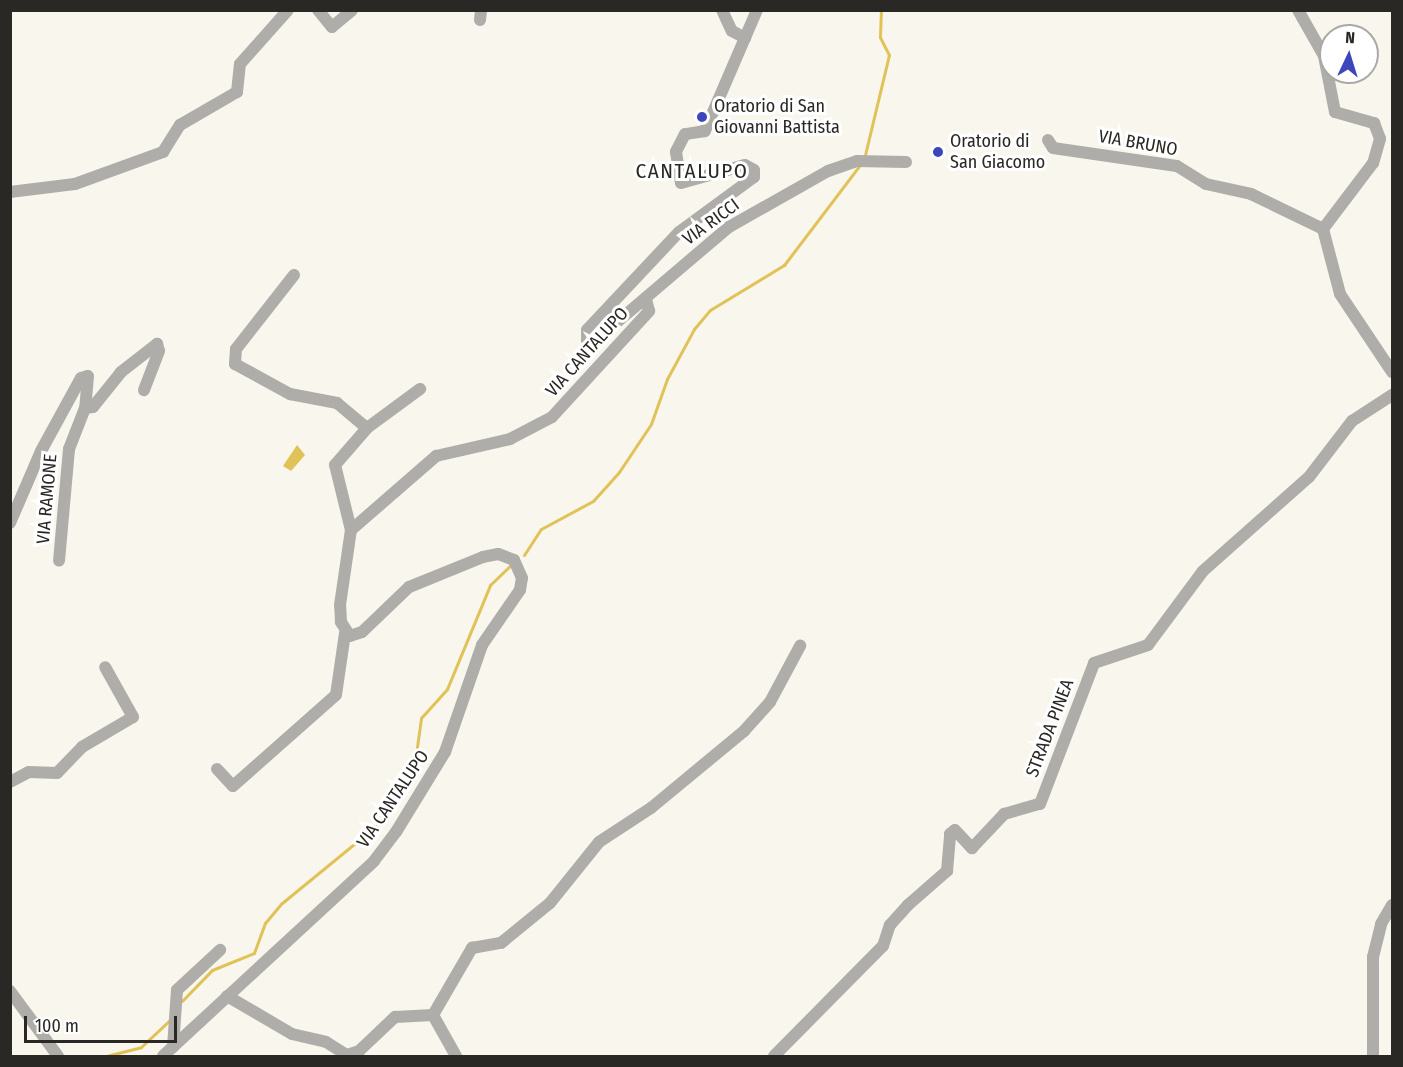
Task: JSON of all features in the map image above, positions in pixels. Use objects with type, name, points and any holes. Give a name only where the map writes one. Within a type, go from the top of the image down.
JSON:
[{"type":"street","points":[[10,192],[75,184],[163,152],[180,125],[237,92],[240,64],[288,10]]},
{"type":"street","points":[[318,10],[332,27],[352,10]]},
{"type":"street","points":[[722,10],[732,31],[745,38],[757,10]]},
{"type":"street","points":[[1298,10],[1324,56],[1335,112],[1374,123],[1380,139],[1373,163],[1323,229],[1340,294],[1392,372]]},
{"type":"street","name":"VIA CANTALUPO","points":[[351,530],[436,456],[510,439],[552,417],[649,311],[646,299],[596,340],[586,338],[587,330],[679,232],[754,177],[754,170],[745,165],[681,183],[677,141],[705,131],[745,38]]},
{"type":"street","name":"VIA BRUNO","points":[[1048,140],[1053,148],[1177,166],[1206,184],[1251,194],[1290,210],[1323,229]]},
{"type":"street","name":"VIA RICCI","points":[[646,299],[729,227],[828,171],[857,161],[906,162]]},
{"type":"street","points":[[294,276],[237,349],[235,364],[290,394],[337,403],[367,428]]},
{"type":"street","name":"VIA RAMONE","points":[[85,408],[93,407],[121,372],[156,344],[159,351],[144,390]]},
{"type":"street","name":"VIA RAMONE","points":[[10,523],[41,451],[85,375],[92,381],[85,408],[69,449],[59,561]]},
{"type":"street","points":[[217,769],[233,786],[336,695],[345,633],[340,605],[351,530],[335,465],[367,428],[420,389]]},
{"type":"street","name":"STRADA PINEA","points":[[774,1056],[883,945],[896,918],[947,871],[950,834],[955,830],[972,848],[1004,814],[1040,804],[1094,663],[1148,645],[1203,571],[1309,477],[1352,420],[1392,395]]},
{"type":"street","name":"VIA CANTALUPO","points":[[163,1056],[374,861],[396,832],[446,752],[482,645],[520,590],[519,567],[498,554],[457,566],[409,587],[355,637],[345,633]]},
{"type":"street","points":[[433,1015],[472,948],[501,943],[550,903],[599,842],[651,808],[744,731],[770,702],[800,646]]},
{"type":"street","points":[[10,782],[29,772],[57,773],[82,747],[133,717],[105,667]]},
{"type":"street","points":[[1373,1056],[1373,957],[1381,924],[1392,905]]},
{"type":"street","points":[[173,1047],[172,1025],[177,990],[220,950]]},
{"type":"street","points":[[10,991],[58,1056]]},
{"type":"street","points":[[227,996],[292,1034],[326,1042],[350,1055],[395,1017],[433,1015]]},
{"type":"street","points":[[433,1015],[456,1056]]},
{"type":"shaded area","points":[[297,445],[305,455],[291,471],[283,466]]},
{"type":"waterway","points":[[864,159],[889,55],[880,37],[881,10]]},
{"type":"waterway","points":[[524,555],[541,529],[593,501],[619,472],[651,424],[667,379],[694,329],[710,310],[784,265],[860,165]]},
{"type":"waterway","points":[[182,1001],[212,970],[254,953],[265,923],[282,903],[381,822],[416,754],[421,718],[447,689],[490,585],[510,566]]},
{"type":"waterway","points":[[106,1056],[141,1047],[170,1020]]},
{"type":"place","name":"Oratorio di San Giovanni Battista","points":[[702,117]]},
{"type":"place","name":"Oratorio di San Giacomo","points":[[938,152]]},
{"type":"district","name":"CANTALUPO","points":[[692,171]]}]
